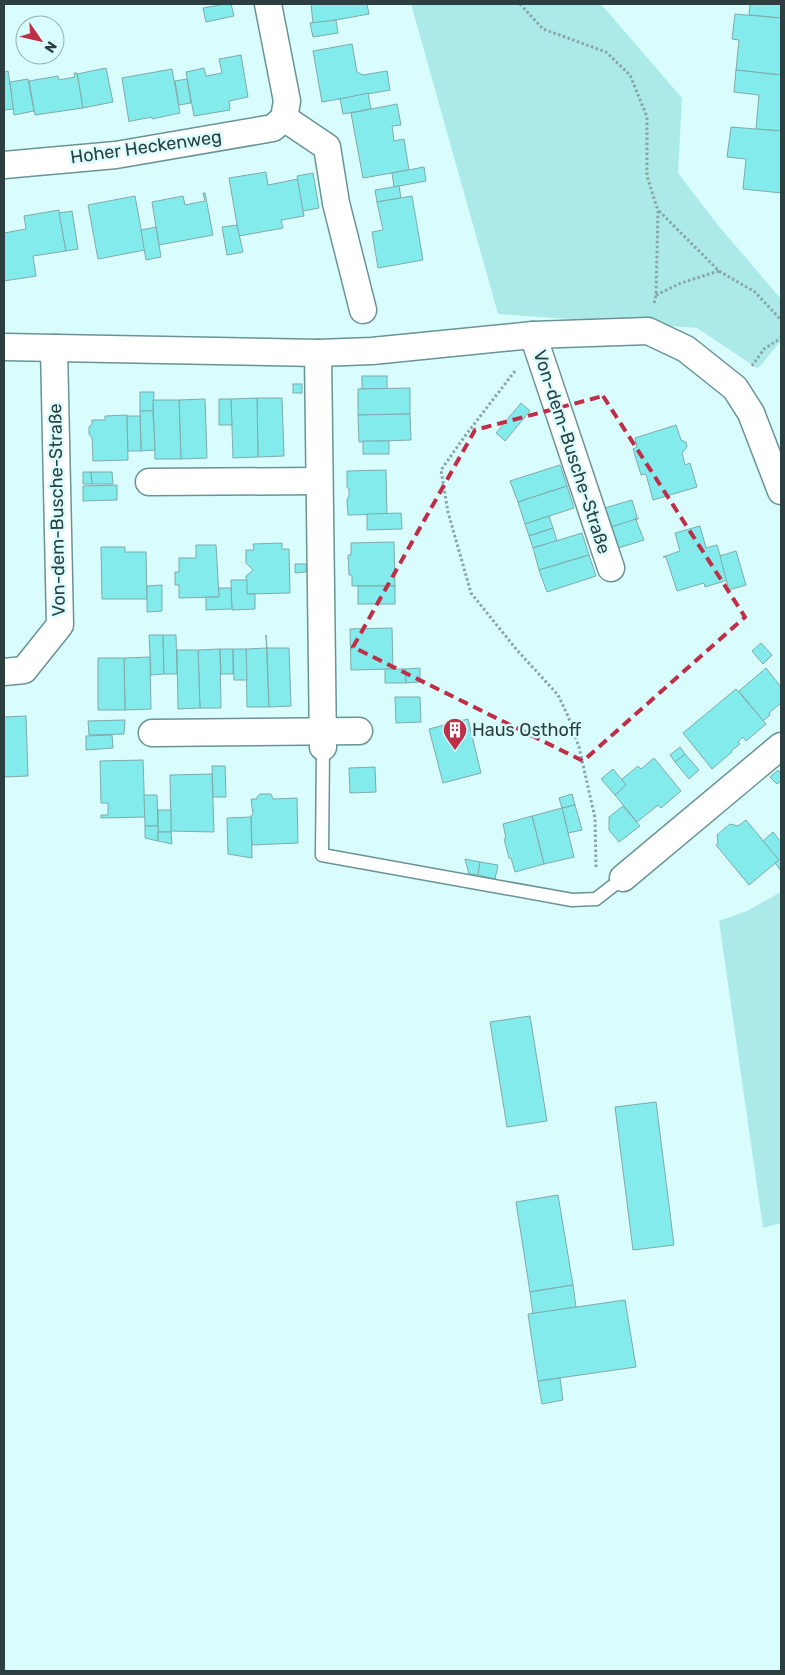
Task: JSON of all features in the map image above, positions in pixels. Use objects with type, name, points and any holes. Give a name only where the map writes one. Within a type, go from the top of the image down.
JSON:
[{"type":"street","points":[[268,4],[287,101],[284,118],[327,148],[336,203],[363,310]]},
{"type":"street","name":"Hoher Heckenweg","points":[[4,165],[116,155],[273,128],[284,118]]},
{"type":"street","name":"Von-dem-Busche-Straße","points":[[4,347],[318,353],[372,352],[533,335],[648,331],[686,349],[735,388],[751,413],[781,490]]},
{"type":"street","name":"Von-dem-Busche-Straße","points":[[533,335],[611,568]]},
{"type":"street","name":"Von-dem-Busche-Straße","points":[[4,672],[24,670],[60,625],[54,348]]},
{"type":"street","points":[[318,353],[323,739]]},
{"type":"street","points":[[149,482],[320,481]]},
{"type":"street","points":[[152,733],[323,739],[359,731]]},
{"type":"street","points":[[623,878],[781,746]]},
{"type":"lane","points":[[323,739],[322,855],[572,900],[596,899],[623,878]]},
{"type":"path","points":[[520,4],[543,29],[606,52],[630,75],[647,116],[647,176],[658,211],[656,295],[648,331]]},
{"type":"path","points":[[658,211],[719,271],[754,292],[781,320]]},
{"type":"path","points":[[656,295],[681,283],[719,271]]},
{"type":"path","points":[[533,335],[528,355],[441,470],[448,512],[471,592],[516,649],[558,695],[568,716],[578,747],[595,818],[596,899]]},
{"type":"path","points":[[735,388],[764,349],[781,338]]},
{"type":"highlighted area","points":[[603,396],[745,617],[583,761],[353,647],[475,430]]},
{"type":"shaded area","points":[[411,4],[601,4],[682,98],[678,173],[717,224],[781,299],[781,343],[761,365],[757,368],[697,328],[498,314]]},
{"type":"shaded area","points":[[781,892],[781,1223],[763,1228],[719,921],[747,911]]},
{"type":"building","points":[[231,4],[234,16],[206,22],[203,8]]},
{"type":"building","points":[[311,4],[367,4],[369,14],[313,24]]},
{"type":"building","points":[[750,4],[781,4],[781,18],[749,15]]},
{"type":"building","points":[[735,14],[781,18],[781,75],[736,70],[739,40],[732,39]]},
{"type":"building","points":[[336,20],[338,33],[313,37],[310,23]]},
{"type":"building","points":[[352,44],[357,72],[363,75],[387,71],[390,90],[322,102],[313,51]]},
{"type":"building","points":[[241,55],[248,97],[229,101],[230,110],[194,116],[186,72],[204,68],[206,76],[222,73],[219,59]]},
{"type":"building","points":[[106,68],[113,102],[83,108],[77,74]]},
{"type":"building","points":[[172,69],[180,113],[129,122],[122,78]]},
{"type":"building","points":[[736,70],[781,75],[781,131],[756,129],[759,95],[734,92]]},
{"type":"building","points":[[8,71],[14,109],[4,110],[4,72]]},
{"type":"building","points":[[74,73],[77,73],[83,108],[35,115],[29,81],[58,76],[59,80],[75,77]]},
{"type":"building","points":[[28,79],[34,111],[14,115],[10,82]]},
{"type":"building","points":[[187,79],[191,103],[179,105],[175,81]]},
{"type":"building","points":[[368,93],[371,109],[343,114],[340,99]]},
{"type":"building","points":[[397,104],[401,125],[392,126],[394,141],[404,139],[409,170],[363,178],[351,113]]},
{"type":"building","points":[[731,127],[781,131],[781,193],[743,189],[746,159],[727,157]]},
{"type":"building","points":[[424,167],[426,181],[394,187],[392,173]]},
{"type":"building","points":[[266,172],[268,185],[298,179],[304,216],[281,220],[283,228],[239,236],[229,178]]},
{"type":"building","points":[[313,173],[319,208],[303,211],[297,176]]},
{"type":"building","points":[[399,186],[401,198],[377,202],[375,190]]},
{"type":"building","points":[[203,193],[205,193],[213,235],[159,245],[152,202],[183,196],[185,205],[205,201]]},
{"type":"building","points":[[135,196],[145,250],[98,259],[88,205]]},
{"type":"building","points":[[412,196],[423,260],[378,268],[372,232],[383,230],[377,202]]},
{"type":"building","points":[[59,210],[66,251],[33,256],[36,276],[4,281],[4,233],[26,229],[24,216]]},
{"type":"building","points":[[72,211],[78,249],[66,251],[59,213]]},
{"type":"building","points":[[237,225],[243,252],[227,255],[222,227]]},
{"type":"building","points":[[156,227],[161,257],[146,260],[141,230]]},
{"type":"building","points":[[362,376],[387,376],[387,389],[362,389]]},
{"type":"building","points":[[293,384],[302,384],[302,393],[293,393]]},
{"type":"building","points":[[410,388],[410,414],[358,415],[358,389]]},
{"type":"building","points":[[140,392],[154,392],[153,411],[140,411]]},
{"type":"building","points":[[257,398],[282,398],[284,456],[258,457]]},
{"type":"building","points":[[257,398],[258,457],[233,458],[231,399]]},
{"type":"building","points":[[205,399],[207,458],[181,459],[179,400]]},
{"type":"building","points":[[219,399],[231,399],[232,425],[219,425]]},
{"type":"building","points":[[153,400],[179,400],[181,459],[155,459]]},
{"type":"building","points":[[521,403],[530,411],[505,441],[496,433]]},
{"type":"building","points":[[140,411],[153,411],[155,450],[141,451]]},
{"type":"building","points":[[410,414],[411,440],[359,442],[358,415]]},
{"type":"building","points":[[127,415],[128,460],[93,461],[92,438],[89,434],[92,420],[105,420],[105,416]]},
{"type":"building","points":[[127,416],[140,416],[141,451],[128,451]]},
{"type":"building","points":[[676,425],[681,440],[686,442],[687,447],[682,453],[685,465],[690,463],[697,487],[653,500],[646,474],[641,475],[633,449],[637,447],[635,438]]},
{"type":"building","points":[[363,441],[389,441],[389,454],[363,454]]},
{"type":"building","points":[[560,465],[567,486],[518,502],[510,481]]},
{"type":"building","points":[[386,470],[387,514],[348,515],[347,499],[349,489],[347,487],[347,471]]},
{"type":"building","points":[[83,472],[91,472],[92,484],[83,484]]},
{"type":"building","points":[[91,472],[112,472],[113,484],[92,484]]},
{"type":"building","points":[[117,485],[117,500],[83,501],[83,486]]},
{"type":"building","points":[[567,486],[574,508],[525,524],[518,502]]},
{"type":"building","points":[[632,500],[637,517],[635,518],[636,520],[604,529],[598,510]]},
{"type":"building","points":[[401,513],[402,529],[367,530],[367,514]]},
{"type":"building","points":[[549,516],[553,528],[529,536],[525,524]]},
{"type":"building","points":[[639,518],[636,520],[644,540],[612,550],[605,529]]},
{"type":"building","points":[[700,526],[706,548],[717,545],[728,580],[705,587],[704,583],[677,591],[666,557],[663,557],[680,551],[675,533]]},
{"type":"building","points":[[553,528],[557,541],[533,548],[529,536]]},
{"type":"building","points":[[582,533],[589,555],[539,570],[533,548]]},
{"type":"building","points":[[394,542],[395,586],[352,586],[352,575],[349,575],[348,555],[351,555],[351,543]]},
{"type":"building","points":[[282,543],[282,549],[289,549],[290,593],[247,594],[246,576],[253,570],[246,563],[246,550],[254,550],[253,544]]},
{"type":"building","points":[[196,545],[216,545],[219,597],[179,598],[179,585],[175,585],[175,572],[179,572],[179,558],[196,558]]},
{"type":"building","points":[[101,547],[125,547],[125,552],[146,552],[147,599],[102,599]]},
{"type":"building","points":[[736,551],[746,585],[729,590],[720,556]]},
{"type":"building","points":[[589,555],[596,576],[547,592],[539,570]]},
{"type":"building","points":[[295,564],[306,564],[306,572],[295,573]]},
{"type":"building","points":[[231,580],[247,580],[247,594],[255,594],[255,609],[232,610]]},
{"type":"building","points":[[162,585],[162,611],[147,612],[147,586]]},
{"type":"building","points":[[358,586],[395,586],[395,604],[358,604]]},
{"type":"building","points":[[219,588],[231,588],[232,609],[206,610],[206,597],[219,597]]},
{"type":"building","points":[[392,628],[393,669],[351,670],[350,629]]},
{"type":"building","points":[[149,635],[163,635],[164,674],[151,675]]},
{"type":"building","points":[[163,635],[176,635],[177,674],[164,674]]},
{"type":"building","points":[[761,643],[772,655],[763,664],[752,651]]},
{"type":"building","points":[[267,648],[269,707],[247,707],[246,649]]},
{"type":"building","points":[[267,648],[289,648],[291,706],[269,707]]},
{"type":"building","points":[[220,649],[221,708],[200,708],[198,650]]},
{"type":"building","points":[[220,649],[233,649],[233,674],[221,674]]},
{"type":"building","points":[[233,649],[246,649],[247,680],[234,680]]},
{"type":"building","points":[[177,650],[198,650],[200,708],[178,709]]},
{"type":"building","points":[[150,657],[151,709],[125,710],[124,658]]},
{"type":"building","points":[[98,658],[124,658],[125,710],[98,710]]},
{"type":"building","points":[[420,668],[420,682],[406,683],[405,669]]},
{"type":"building","points":[[766,668],[781,687],[781,703],[763,721],[739,691]]},
{"type":"building","points":[[385,669],[405,669],[406,683],[385,683]]},
{"type":"building","points":[[736,689],[766,724],[746,741],[743,737],[738,742],[740,744],[712,769],[683,733]]},
{"type":"building","points":[[395,697],[420,697],[421,722],[396,723]]},
{"type":"building","points":[[26,716],[28,776],[4,777],[4,717]]},
{"type":"building","name":"Haus Osthoff","points":[[468,719],[481,773],[443,783],[429,729]]},
{"type":"building","points":[[125,720],[124,734],[89,735],[88,721]]},
{"type":"building","points":[[112,735],[113,748],[86,750],[86,736]]},
{"type":"building","points":[[680,747],[685,754],[675,762],[670,755]]},
{"type":"building","points":[[685,754],[699,770],[689,779],[675,762]]},
{"type":"building","points":[[654,758],[681,791],[661,808],[658,805],[637,822],[615,795],[626,785],[621,780],[638,766],[641,769]]},
{"type":"building","points":[[143,760],[145,817],[101,818],[101,815],[108,815],[108,803],[101,803],[100,761]]},
{"type":"building","points":[[212,766],[225,766],[226,797],[213,797]]},
{"type":"building","points":[[375,767],[376,792],[350,793],[349,768]]},
{"type":"building","points":[[613,769],[626,785],[615,795],[601,779]]},
{"type":"building","points":[[778,770],[781,774],[781,781],[777,784],[770,777]]},
{"type":"building","points":[[212,774],[214,832],[171,831],[170,775]]},
{"type":"building","points":[[260,794],[271,794],[273,799],[297,798],[298,843],[252,845],[251,816],[253,814],[251,799],[257,799]]},
{"type":"building","points":[[572,794],[575,805],[562,808],[559,798]]},
{"type":"building","points":[[144,795],[157,795],[158,826],[145,826]]},
{"type":"building","points":[[575,805],[582,830],[568,833],[562,808]]},
{"type":"building","points":[[623,806],[640,826],[619,842],[609,830],[609,817]]},
{"type":"building","points":[[562,808],[574,857],[544,864],[532,816]]},
{"type":"building","points":[[158,810],[171,810],[171,832],[158,832]]},
{"type":"building","points":[[532,816],[544,864],[515,872],[504,839],[506,838],[503,824]]},
{"type":"building","points":[[251,817],[252,858],[228,854],[227,818]]},
{"type":"building","points":[[746,820],[779,860],[749,885],[716,845],[718,843],[717,835],[730,824],[738,826]]},
{"type":"building","points":[[145,826],[158,826],[158,841],[145,838]]},
{"type":"building","points":[[158,832],[171,832],[172,844],[158,841]]},
{"type":"building","points":[[773,832],[781,842],[781,871],[775,863],[779,860],[763,841]]},
{"type":"building","points":[[465,859],[480,862],[478,875],[469,874]]},
{"type":"building","points":[[480,862],[498,865],[495,879],[478,875]]},
{"type":"building","points":[[530,1016],[547,1121],[507,1127],[490,1022]]},
{"type":"building","points":[[656,1102],[674,1245],[633,1250],[615,1107]]},
{"type":"building","points":[[558,1195],[573,1285],[530,1292],[516,1202]]},
{"type":"building","points":[[573,1285],[576,1307],[533,1314],[530,1292]]},
{"type":"building","points":[[625,1300],[636,1367],[538,1381],[528,1314]]},
{"type":"building","points":[[560,1378],[563,1400],[542,1404],[538,1381]]},
{"type":"place","name":"Haus Osthoff","points":[[455,751]]}]
